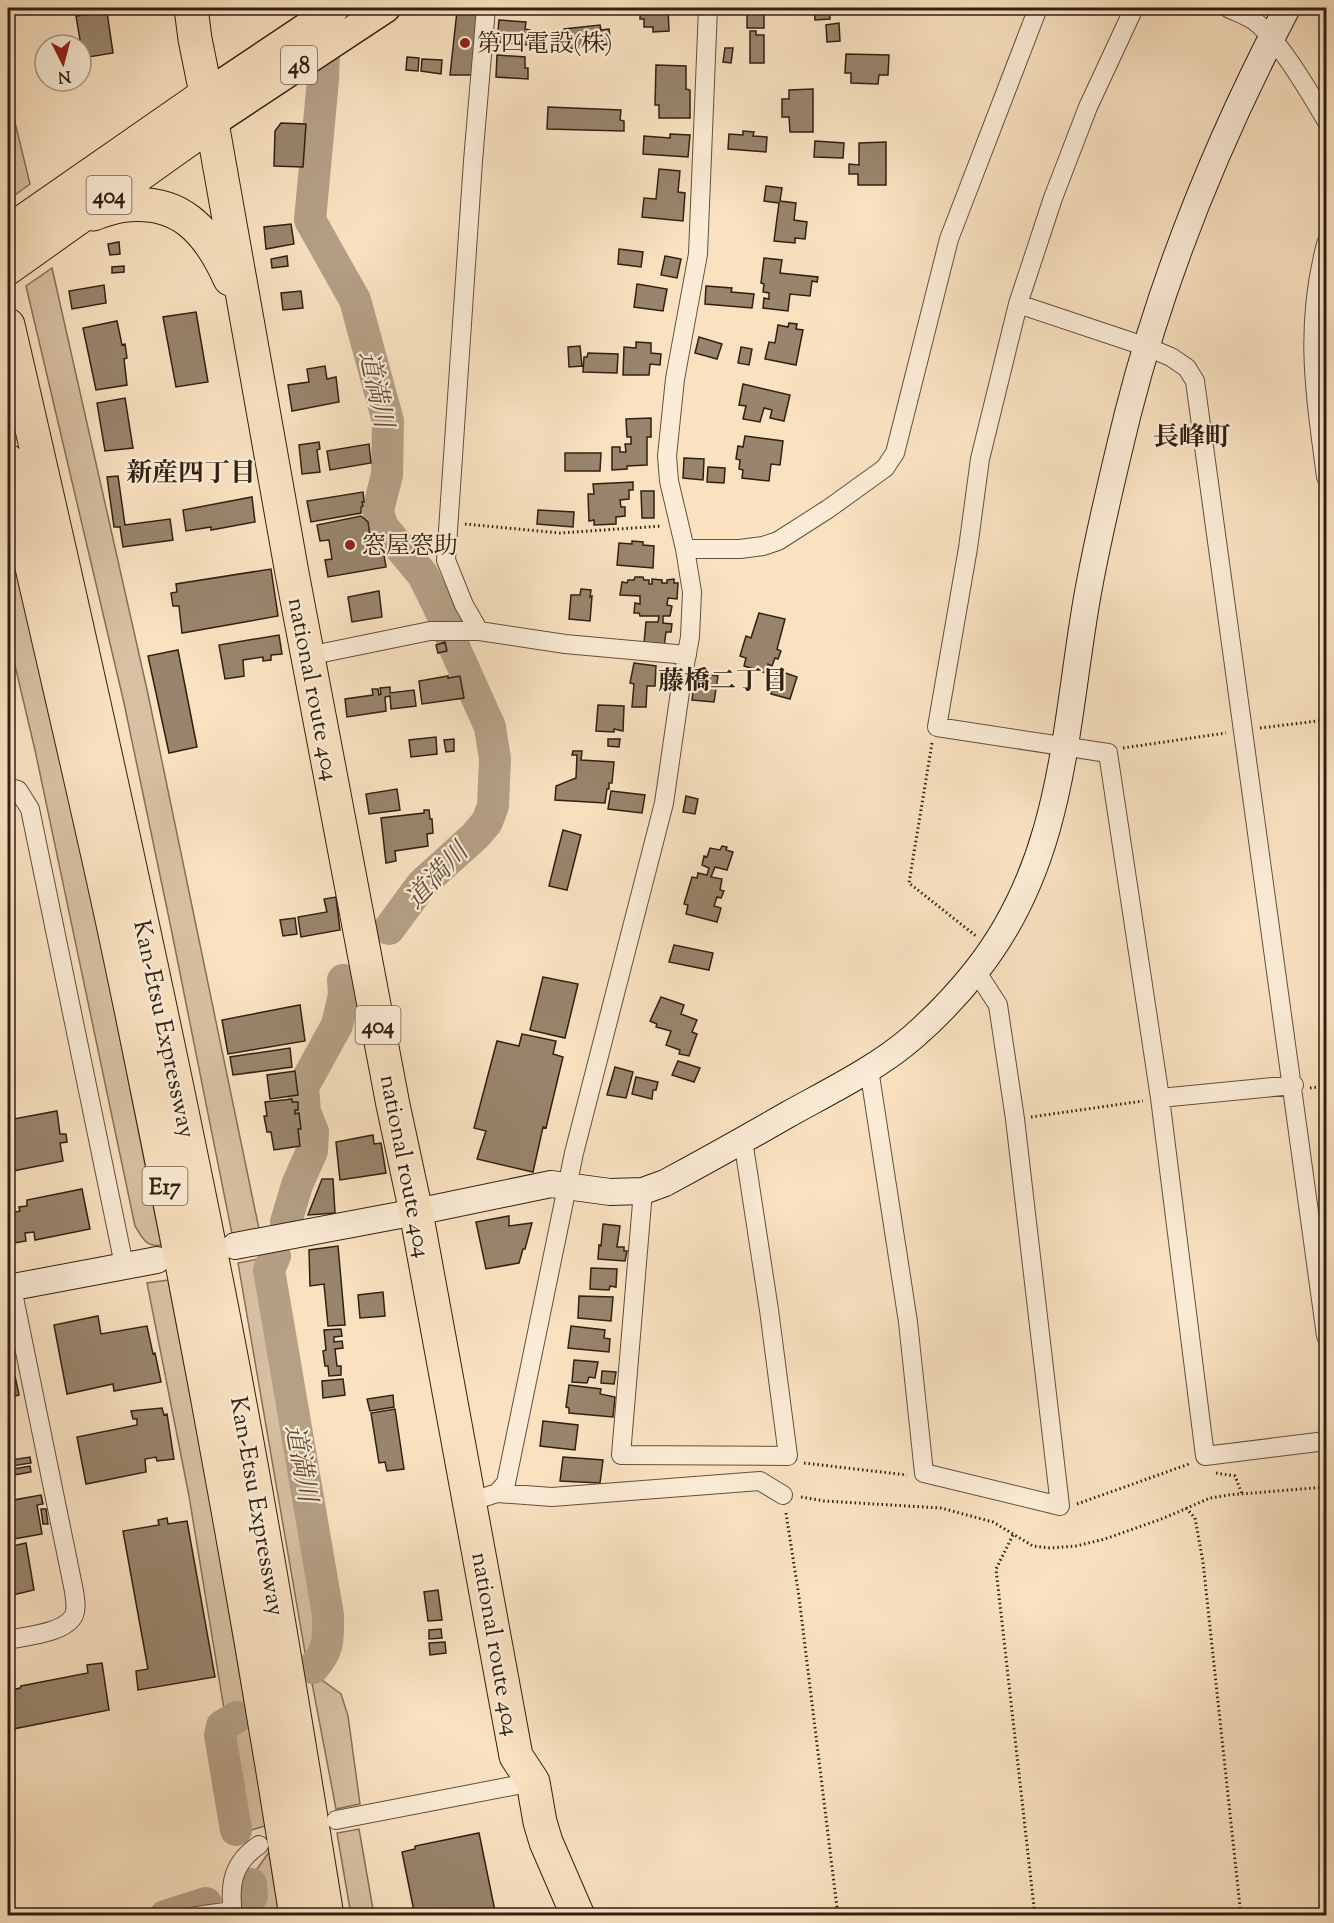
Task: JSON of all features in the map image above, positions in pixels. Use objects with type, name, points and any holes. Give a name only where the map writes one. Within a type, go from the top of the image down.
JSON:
[{"type":"highway","name":"national route 404","points":[[191,8],[308,656],[389,1083],[416,1212],[484,1498],[516,1756],[533,1782],[546,1842],[578,1916]]},
{"type":"highway","name":"404","points":[[8,268],[72,221],[209,109]]},
{"type":"highway","name":"404","points":[[8,232],[209,109]]},
{"type":"highway","points":[[72,221],[119,206],[145,205],[176,212],[211,242],[219,254],[246,317]]},
{"type":"highway","name":"Kan-Etsu Expressway","points":[[8,325],[115,795],[218,1287],[278,1619],[327,1916]]},
{"type":"highway","name":"Kan-Etsu Expressway","points":[[8,461],[112,923],[170,1210],[248,1626],[296,1916]]},
{"type":"main road","name":"48","points":[[209,109],[334,8]]},
{"type":"main road","name":"48","points":[[209,109],[386,8]]},
{"type":"street","points":[[479,631],[464,605],[446,560],[447,521],[486,8]]},
{"type":"street","points":[[484,1498],[506,1483],[574,1153],[664,803],[690,637],[692,592],[686,549],[669,481],[667,445],[675,379],[698,254],[708,8]]},
{"type":"street","points":[[686,549],[740,549],[763,546],[778,541],[885,468],[895,453],[950,240],[1038,8]]},
{"type":"street","points":[[1134,8],[1088,107],[1053,198],[1018,304],[980,459],[968,548],[937,727],[1108,753],[1160,1098],[1205,1456],[1326,1441]]},
{"type":"street","points":[[1228,8],[1254,20],[1271,38],[1326,120]]},
{"type":"street","points":[[235,1246],[551,1184],[610,1192],[643,1191],[665,1184],[869,1069],[911,1039],[943,1009],[976,971],[992,949],[1028,883],[1038,860],[1055,802],[1088,596],[1128,412],[1147,347],[1180,249],[1212,167],[1287,8]]},
{"type":"street","points":[[1326,244],[1316,293],[1312,342],[1314,380],[1326,477]]},
{"type":"street","points":[[1018,304],[1171,357],[1187,368],[1198,391],[1294,1085],[1326,1336]]},
{"type":"street","points":[[308,656],[430,631],[479,631],[565,644],[687,655]]},
{"type":"street","points":[[8,787],[18,790],[30,809],[124,1265]]},
{"type":"street","points":[[869,1069],[908,1323],[924,1473],[1060,1506],[1015,1119],[998,1005],[976,971]]},
{"type":"street","points":[[1160,1098],[1294,1085]]},
{"type":"street","points":[[643,1191],[621,1455],[788,1456],[743,1140]]},
{"type":"street","points":[[8,1640],[60,1628],[74,1616],[76,1607],[10,1288],[157,1260]]},
{"type":"street","points":[[484,1498],[552,1497],[760,1481],[783,1495]]},
{"type":"street","points":[[336,1820],[533,1782]]},
{"type":"street","points":[[196,1916],[233,1913],[232,1883],[239,1862],[259,1845]]},
{"type":"path","points":[[447,521],[560,533],[679,524]]},
{"type":"path","points":[[1108,753],[1125,747],[1326,720]]},
{"type":"path","points":[[937,727],[932,742],[909,883],[992,949]]},
{"type":"path","points":[[1015,1119],[1160,1098]]},
{"type":"path","points":[[788,1456],[808,1465],[911,1475],[924,1473]]},
{"type":"path","points":[[1060,1506],[1082,1504],[1180,1468],[1205,1456],[1214,1473],[1235,1476],[1242,1494]]},
{"type":"path","points":[[783,1495],[799,1597],[838,1916]]},
{"type":"path","points":[[1186,1508],[1195,1518],[1203,1562],[1241,1916]]},
{"type":"path","points":[[1013,1536],[996,1569],[1035,1916]]},
{"type":"shaded area","points":[[8,94],[30,184],[8,200]]},
{"type":"shaded area","points":[[52,268],[148,694],[259,1229],[232,1234],[124,703],[26,286]]},
{"type":"shaded area","points":[[8,518],[82,847],[161,1245],[148,1243],[135,1226],[35,750],[8,636]]},
{"type":"shaded area","points":[[263,1258],[325,1615],[322,1649],[307,1664],[238,1263]]},
{"type":"shaded area","points":[[168,1280],[209,1493],[245,1706],[225,1715],[189,1496],[147,1283]]},
{"type":"shaded area","points":[[322,1680],[341,1694],[348,1716],[360,1804],[336,1809],[312,1683]]},
{"type":"shaded area","points":[[248,1715],[265,1826],[245,1832],[229,1728]]},
{"type":"shaded area","points":[[359,1829],[374,1915],[351,1915],[337,1833]]},
{"type":"shaded area","points":[[269,1852],[279,1915],[261,1915],[255,1872]]},
{"type":"building","name":"第四電設(株)","points":[[460,8],[480,8],[475,75],[450,75],[457,11]]},
{"type":"building","points":[[640,8],[668,8],[669,31],[653,32],[653,27],[644,27],[644,19],[640,19]]},
{"type":"building","points":[[735,8],[768,8],[768,11],[764,11],[764,28],[747,28],[747,11],[735,11]]},
{"type":"building","points":[[814,8],[829,8],[830,19],[815,20]]},
{"type":"building","points":[[107,12],[113,53],[93,56],[93,33],[79,33],[76,16]]},
{"type":"building","points":[[499,20],[526,22],[525,29],[530,30],[529,45],[497,42]]},
{"type":"building","points":[[839,23],[840,41],[827,42],[826,25]]},
{"type":"building","points":[[600,25],[601,30],[609,29],[611,44],[566,49],[564,29]]},
{"type":"building","points":[[750,31],[756,31],[756,35],[764,35],[764,63],[750,63]]},
{"type":"building","points":[[725,48],[733,48],[731,63],[723,62]]},
{"type":"building","points":[[846,54],[889,55],[888,75],[879,75],[878,84],[851,83],[851,73],[845,73]]},
{"type":"building","points":[[497,55],[525,57],[528,79],[496,77]]},
{"type":"building","points":[[407,57],[419,58],[418,71],[406,70]]},
{"type":"building","points":[[422,59],[442,60],[441,74],[421,71]]},
{"type":"building","points":[[656,65],[686,66],[686,89],[690,90],[690,118],[659,118],[659,105],[655,105]]},
{"type":"building","points":[[813,89],[813,132],[790,132],[789,117],[782,117],[782,99],[789,99],[789,90]]},
{"type":"building","points":[[548,107],[621,110],[620,120],[624,121],[624,131],[547,129]]},
{"type":"building","points":[[281,123],[306,124],[303,167],[274,166],[275,131]]},
{"type":"building","points":[[743,131],[754,132],[753,136],[767,137],[766,152],[728,149],[729,134],[743,135]]},
{"type":"building","points":[[670,134],[690,135],[688,157],[643,154],[644,136],[670,138]]},
{"type":"building","points":[[815,141],[844,143],[843,158],[814,157]]},
{"type":"building","points":[[886,142],[886,185],[858,185],[858,174],[849,174],[849,164],[859,165],[859,143]]},
{"type":"building","points":[[659,169],[680,171],[678,192],[685,193],[683,221],[642,217],[644,198],[656,199]]},
{"type":"building","points":[[766,186],[782,188],[780,201],[796,203],[794,220],[807,222],[805,239],[795,238],[795,243],[774,241],[779,203],[764,201]]},
{"type":"building","points":[[291,224],[294,244],[266,249],[264,227]]},
{"type":"building","points":[[119,242],[120,254],[110,255],[108,244]]},
{"type":"building","points":[[619,249],[643,252],[641,267],[618,264]]},
{"type":"building","points":[[287,256],[288,266],[272,268],[271,259]]},
{"type":"building","points":[[665,256],[681,259],[677,278],[661,275]]},
{"type":"building","points":[[764,258],[782,260],[780,273],[818,277],[817,282],[812,281],[810,296],[790,294],[788,311],[763,308],[764,298],[769,299],[769,293],[763,292],[764,284],[761,283]]},
{"type":"building","points":[[124,266],[124,272],[112,273],[112,267]]},
{"type":"building","points":[[637,284],[667,289],[663,311],[634,307]]},
{"type":"building","points":[[104,285],[106,303],[72,309],[69,291]]},
{"type":"building","points":[[706,286],[732,288],[731,292],[754,294],[752,308],[705,304]]},
{"type":"building","points":[[301,291],[303,308],[283,310],[281,293]]},
{"type":"building","points":[[196,312],[208,382],[176,387],[163,317]]},
{"type":"building","points":[[117,321],[122,345],[125,344],[127,385],[96,390],[83,328]]},
{"type":"building","points":[[789,323],[797,324],[796,329],[803,330],[796,365],[765,359],[769,342],[775,343],[778,325],[788,327]]},
{"type":"building","points":[[699,337],[722,344],[717,359],[695,353]]},
{"type":"building","points":[[636,342],[651,343],[651,353],[661,354],[660,365],[650,364],[649,375],[623,375],[624,347],[636,348]]},
{"type":"building","points":[[580,346],[582,366],[569,367],[568,347]]},
{"type":"building","points":[[741,347],[752,349],[749,365],[738,363]]},
{"type":"building","points":[[588,353],[618,354],[617,373],[583,372],[584,357],[587,357]]},
{"type":"building","points":[[325,366],[327,379],[336,377],[339,402],[292,411],[288,385],[309,382],[307,369]]},
{"type":"building","points":[[743,384],[790,395],[784,421],[770,418],[772,410],[764,408],[760,422],[743,419],[746,406],[739,405]]},
{"type":"building","points":[[125,398],[133,448],[105,451],[97,403]]},
{"type":"building","points":[[651,418],[651,437],[647,437],[647,465],[627,466],[627,469],[612,470],[612,447],[620,447],[620,452],[626,452],[625,444],[631,444],[631,437],[627,437],[626,419]]},
{"type":"building","points":[[745,436],[783,441],[780,465],[771,464],[769,481],[742,478],[743,470],[739,469],[740,460],[736,459],[738,446],[743,447]]},
{"type":"building","points":[[319,442],[320,449],[317,450],[320,472],[302,474],[299,445]]},
{"type":"building","points":[[369,444],[371,463],[330,470],[327,451]]},
{"type":"building","points":[[565,453],[601,453],[600,471],[565,471]]},
{"type":"building","points":[[684,458],[704,459],[703,480],[683,478]]},
{"type":"building","points":[[708,467],[725,468],[724,483],[707,482]]},
{"type":"building","points":[[118,476],[125,525],[170,519],[173,540],[123,547],[120,527],[114,527],[107,477]]},
{"type":"building","points":[[633,482],[633,490],[629,490],[629,499],[620,500],[621,507],[625,507],[625,516],[616,517],[616,524],[594,525],[594,520],[589,521],[588,494],[594,494],[593,484]]},
{"type":"building","points":[[641,491],[654,491],[654,518],[642,518]]},
{"type":"building","points":[[363,492],[364,502],[362,502],[361,513],[311,522],[307,501]]},
{"type":"building","points":[[252,497],[255,522],[211,530],[211,527],[186,531],[183,510]]},
{"type":"building","points":[[538,510],[574,512],[573,527],[537,524]]},
{"type":"building","name":"窓屋窓助","points":[[361,516],[368,522],[372,551],[383,549],[386,567],[328,577],[325,560],[332,559],[329,540],[320,541],[317,525]]},
{"type":"building","points":[[632,541],[654,546],[653,568],[617,565],[619,543],[632,544]]},
{"type":"building","points":[[271,569],[278,616],[182,633],[179,606],[173,606],[171,593],[177,592],[176,584]]},
{"type":"building","points":[[635,577],[649,580],[649,584],[652,584],[652,579],[667,583],[667,580],[674,579],[674,583],[678,583],[677,599],[668,598],[667,605],[672,606],[670,616],[663,616],[663,623],[672,624],[671,632],[666,632],[664,647],[657,647],[657,643],[644,643],[646,622],[658,622],[659,616],[640,616],[639,613],[634,613],[635,603],[640,604],[640,596],[620,595],[622,582],[627,583]]},
{"type":"building","points":[[581,589],[591,590],[590,621],[569,619],[571,595],[580,595]]},
{"type":"building","points":[[379,591],[382,617],[352,622],[348,597]]},
{"type":"building","points":[[759,613],[785,619],[777,649],[781,651],[772,666],[768,664],[766,673],[744,666],[746,658],[740,656],[746,636],[751,638]]},
{"type":"building","points":[[279,635],[282,654],[271,655],[271,660],[263,661],[263,657],[243,660],[244,676],[225,679],[219,645]]},
{"type":"building","points":[[445,642],[447,651],[438,653],[436,645]]},
{"type":"building","points":[[178,650],[197,747],[169,753],[148,656]]},
{"type":"building","points":[[634,663],[656,666],[655,686],[647,686],[646,707],[632,707],[634,684],[630,683]]},
{"type":"building","points":[[777,670],[797,677],[790,699],[771,694]]},
{"type":"building","points":[[696,673],[718,676],[714,702],[692,700]]},
{"type":"building","points":[[448,676],[448,678],[460,676],[464,698],[422,704],[419,681]]},
{"type":"building","points":[[390,687],[390,693],[414,690],[416,706],[391,709],[390,696],[385,697],[386,711],[347,717],[345,699],[373,695],[372,689],[378,689],[379,695],[381,694],[380,688]]},
{"type":"building","points":[[598,705],[624,706],[623,731],[614,729],[614,732],[596,731]]},
{"type":"building","points":[[436,737],[437,754],[411,757],[409,740]]},
{"type":"building","points":[[454,739],[454,751],[446,752],[444,740]]},
{"type":"building","points":[[608,739],[620,739],[619,747],[608,746]]},
{"type":"building","points":[[573,751],[582,751],[581,760],[614,762],[612,783],[609,783],[605,803],[555,800],[556,786],[576,778],[577,755],[572,755]]},
{"type":"building","points":[[397,789],[400,810],[369,814],[366,794]]},
{"type":"building","points":[[611,791],[645,795],[642,813],[608,809]]},
{"type":"building","points":[[686,796],[698,799],[695,814],[683,812]]},
{"type":"building","points":[[424,810],[429,810],[430,819],[432,819],[433,833],[427,834],[428,846],[395,851],[396,861],[386,863],[381,818],[424,813]]},
{"type":"building","points":[[563,830],[581,835],[567,890],[549,886]]},
{"type":"building","points":[[722,846],[733,852],[727,870],[715,867],[711,877],[722,879],[720,890],[724,891],[721,898],[717,897],[714,906],[721,908],[717,922],[686,914],[688,905],[684,904],[692,877],[697,878],[698,873],[707,875],[709,868],[702,865],[704,856],[707,857],[710,848],[720,850]]},
{"type":"building","points":[[336,897],[340,930],[301,937],[298,917],[327,912],[324,899]]},
{"type":"building","points":[[295,918],[297,934],[283,936],[280,920]]},
{"type":"building","points":[[674,945],[713,953],[709,970],[669,962]]},
{"type":"building","points":[[543,977],[578,984],[565,1038],[530,1030]]},
{"type":"building","points":[[661,997],[684,1005],[681,1014],[697,1020],[692,1032],[697,1034],[689,1056],[679,1054],[680,1050],[666,1045],[671,1031],[656,1027],[657,1024],[650,1021]]},
{"type":"building","points":[[300,1005],[305,1041],[228,1054],[222,1020]]},
{"type":"building","points":[[522,1034],[556,1041],[553,1054],[563,1057],[533,1172],[477,1159],[486,1131],[474,1128],[497,1041],[519,1046]]},
{"type":"building","points":[[290,1048],[292,1067],[233,1075],[230,1057]]},
{"type":"building","points":[[678,1061],[700,1068],[694,1082],[672,1075]]},
{"type":"building","points":[[615,1067],[633,1072],[626,1098],[607,1095]]},
{"type":"building","points":[[295,1071],[298,1095],[270,1099],[267,1075]]},
{"type":"building","points":[[636,1077],[658,1082],[656,1090],[653,1090],[652,1099],[632,1094]]},
{"type":"building","points":[[292,1099],[292,1102],[298,1102],[298,1110],[295,1110],[295,1114],[299,1113],[300,1146],[274,1150],[271,1132],[267,1132],[264,1116],[267,1116],[265,1102]]},
{"type":"building","points":[[57,1111],[60,1134],[66,1134],[67,1142],[60,1143],[63,1161],[8,1172],[8,1120]]},
{"type":"building","points":[[373,1135],[374,1144],[381,1143],[386,1173],[340,1180],[336,1142]]},
{"type":"building","points":[[322,1179],[333,1179],[335,1213],[308,1215]]},
{"type":"building","points":[[82,1189],[90,1229],[35,1240],[34,1232],[25,1233],[26,1241],[8,1244],[8,1214],[20,1211],[19,1207],[27,1206],[27,1200]]},
{"type":"building","points":[[509,1216],[509,1226],[532,1223],[519,1263],[486,1269],[476,1222]]},
{"type":"building","points":[[603,1224],[620,1226],[617,1247],[624,1247],[624,1251],[627,1251],[625,1261],[598,1259]]},
{"type":"building","points":[[338,1246],[345,1325],[328,1326],[324,1284],[310,1286],[309,1250]]},
{"type":"building","points":[[591,1268],[617,1269],[616,1287],[610,1286],[609,1290],[590,1289]]},
{"type":"building","points":[[383,1292],[385,1316],[360,1318],[358,1295]]},
{"type":"building","points":[[579,1296],[613,1297],[611,1321],[578,1318]]},
{"type":"building","points":[[98,1316],[101,1334],[147,1326],[161,1382],[114,1391],[113,1384],[67,1394],[54,1325]]},
{"type":"building","points":[[571,1326],[605,1330],[604,1338],[610,1339],[609,1352],[568,1348]]},
{"type":"building","points":[[341,1329],[342,1336],[334,1337],[334,1342],[342,1341],[343,1348],[335,1349],[337,1366],[341,1366],[341,1375],[329,1376],[323,1351],[326,1350],[324,1330]]},
{"type":"building","points":[[574,1360],[598,1362],[595,1378],[589,1377],[587,1383],[572,1382]]},
{"type":"building","points":[[602,1371],[616,1372],[614,1384],[601,1383]]},
{"type":"building","points":[[15,1376],[19,1395],[8,1398],[8,1378]]},
{"type":"building","points":[[343,1379],[345,1395],[323,1398],[322,1381]]},
{"type":"building","points":[[569,1385],[601,1389],[600,1394],[615,1397],[613,1417],[569,1413],[569,1408],[566,1407]]},
{"type":"building","points":[[393,1395],[394,1407],[370,1411],[367,1399]]},
{"type":"building","points":[[162,1408],[164,1415],[167,1414],[174,1459],[157,1461],[156,1457],[145,1459],[146,1472],[86,1484],[77,1437],[137,1425],[137,1419],[133,1419],[131,1411]]},
{"type":"building","points":[[395,1409],[404,1469],[387,1471],[385,1462],[379,1463],[371,1413]]},
{"type":"building","points":[[543,1421],[578,1425],[575,1450],[540,1446]]},
{"type":"building","points":[[30,1457],[31,1463],[12,1466],[11,1460]]},
{"type":"building","points":[[563,1457],[603,1460],[600,1483],[560,1481]]},
{"type":"building","points":[[30,1466],[31,1472],[8,1476],[8,1470]]},
{"type":"building","points":[[41,1495],[43,1504],[37,1505],[42,1534],[8,1540],[8,1501]]},
{"type":"building","points":[[41,1509],[46,1509],[48,1524],[43,1524]]},
{"type":"building","points":[[167,1518],[168,1524],[187,1521],[215,1677],[138,1690],[136,1671],[148,1669],[123,1531],[159,1525],[158,1520]]},
{"type":"building","points":[[26,1543],[34,1590],[8,1596],[8,1547]]},
{"type":"building","points":[[438,1590],[442,1620],[428,1621],[424,1592]]},
{"type":"building","points":[[441,1629],[442,1638],[429,1639],[429,1630]]},
{"type":"building","points":[[445,1642],[446,1653],[430,1655],[429,1643]]},
{"type":"building","points":[[102,1663],[109,1710],[8,1730],[8,1691],[21,1686],[88,1673],[87,1665]]},
{"type":"building","points":[[479,1833],[496,1916],[415,1916],[402,1852],[415,1849],[415,1846]]},
{"type":"waterway","name":"道満川","points":[[325,23],[323,80],[310,220],[355,300],[388,421],[387,475],[378,510],[382,526],[423,575],[447,624],[455,649],[490,727],[495,759],[493,806],[487,822],[475,836],[422,884],[389,929]]},
{"type":"waterway","name":"道満川","points":[[286,1222],[297,1185],[312,1151],[313,1132],[305,1112],[303,1087],[337,1025],[344,995],[343,980]]},
{"type":"waterway","name":"道満川","points":[[275,1256],[269,1270],[328,1615],[327,1643],[323,1655],[313,1668]]},
{"type":"waterway","name":"道満川","points":[[236,1830],[220,1735],[222,1726],[237,1717]]},
{"type":"waterway","name":"道満川","points":[[242,1900],[252,1896],[251,1884]]},
{"type":"waterway","points":[[252,1896],[255,1916]]},
{"type":"waterway","name":"道満川","points":[[165,1916],[206,1903]]},
{"type":"place","name":"第四電設(株)","points":[[465,43]]},
{"type":"place","name":"窓屋窓助","points":[[350,545]]},
{"type":"district","name":"長峰町","points":[[1192,436]]},
{"type":"district","name":"新産四丁目","points":[[191,472]]},
{"type":"district","name":"藤橋二丁目","points":[[723,680]]}]
